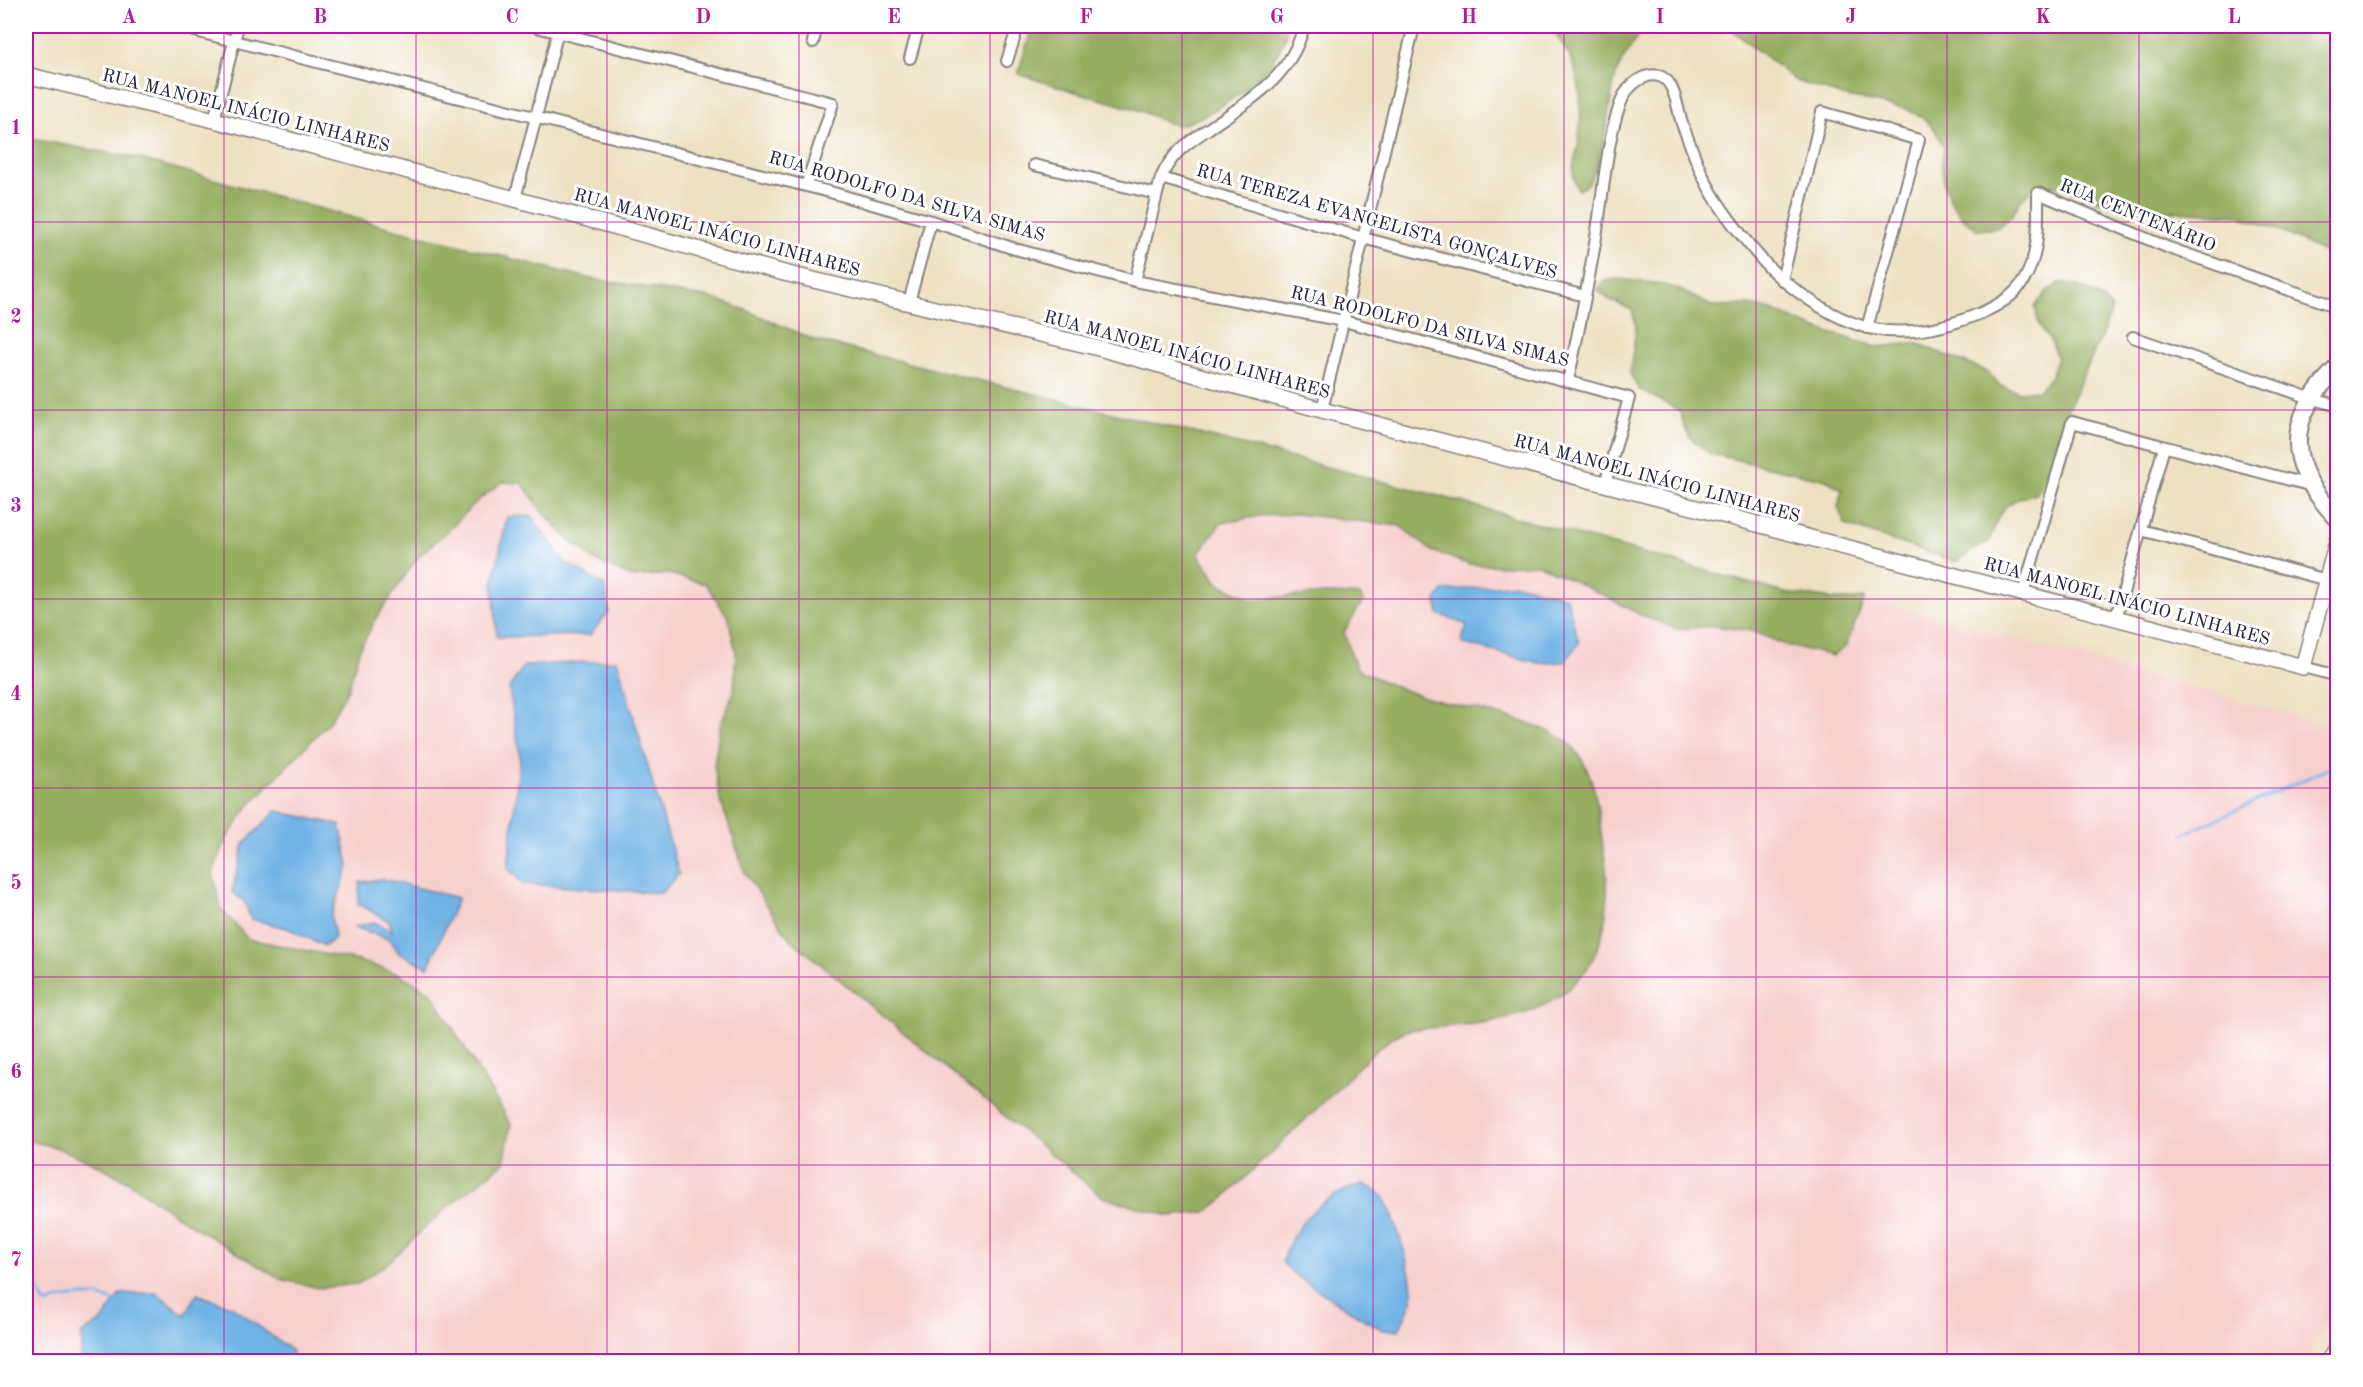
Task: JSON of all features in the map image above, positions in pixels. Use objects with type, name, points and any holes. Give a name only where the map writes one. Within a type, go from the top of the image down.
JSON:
[{"type":"main road","name":"RUA MANOEL INÁCIO LINHARES","points":[[26,75],[214,120],[784,273],[1099,348],[1323,410],[2303,667]]},
{"type":"main road","points":[[2337,367],[2310,398],[2297,440],[2300,464],[2309,485],[2337,519]]},
{"type":"main road","points":[[2303,667],[2332,582],[2337,538]]},
{"type":"main road","points":[[2328,1362],[2337,1346]]},
{"type":"street","name":"RUA RODOLFO DA SILVA SIMAS","points":[[175,26],[234,39],[806,186],[931,221],[1015,249],[1135,281],[1344,321],[1629,398],[1605,484]]},
{"type":"street","points":[[214,120],[238,26]]},
{"type":"street","points":[[533,26],[559,29],[833,103],[806,186]]},
{"type":"street","points":[[813,42],[817,26]]},
{"type":"street","points":[[910,58],[919,26]]},
{"type":"street","points":[[1007,61],[1018,26]]},
{"type":"street","points":[[1135,281],[1167,162],[1179,149],[1261,93],[1274,81],[1288,62],[1304,26]]},
{"type":"street","points":[[1323,410],[1414,26]]},
{"type":"street","points":[[515,199],[559,29]]},
{"type":"street","name":"RUA CENTENÁRIO","points":[[1585,296],[1620,106],[1624,94],[1636,82],[1647,76],[1657,75],[1664,77],[1670,84],[1679,107],[1682,123],[1708,185],[1749,243],[1782,280],[1830,315],[1867,328],[1896,331],[1945,327],[1979,314],[2005,300],[2024,282],[2032,262],[2037,244],[2038,193],[2169,248],[2337,307]]},
{"type":"street","points":[[1782,280],[1822,112],[1919,140],[1867,328]]},
{"type":"street","points":[[1034,165],[1157,194]]},
{"type":"street","name":"RUA TEREZA EVANGELISTA GONÇALVES","points":[[1161,178],[1364,238],[1585,296]]},
{"type":"street","points":[[909,302],[931,221]]},
{"type":"street","points":[[1568,381],[1585,296]]},
{"type":"street","points":[[2133,337],[2337,406]]},
{"type":"street","points":[[2023,594],[2072,422],[2309,485]]},
{"type":"street","points":[[2116,618],[2164,447]]},
{"type":"street","points":[[2140,530],[2332,582]]},
{"type":"street","name":"RUA MANOEL INÁCIO LINHARES","points":[[2303,667],[2337,676]]},
{"type":"shaded area","points":[[502,482],[522,482],[543,512],[569,540],[598,562],[632,577],[669,574],[706,584],[728,617],[736,653],[734,691],[720,726],[714,764],[720,799],[745,873],[789,938],[1374,1053],[1405,1031],[1494,1021],[1539,1007],[1585,974],[1594,957],[1606,921],[1607,871],[1592,778],[1582,762],[1554,732],[1426,698],[1389,685],[1356,668],[1344,632],[1363,601],[1289,597],[1252,599],[1219,584],[1198,554],[1221,523],[1260,516],[1297,514],[1400,526],[1432,551],[1468,564],[1506,566],[1538,564],[1641,615],[1677,629],[1715,626],[1752,631],[1786,645],[1846,646],[1865,598],[2337,727],[2337,1303],[2332,1317],[2305,1361],[26,1361],[26,1140],[57,1148],[94,1163],[127,1181],[180,1218],[280,1279],[319,1288],[359,1284],[389,1262],[445,1209],[504,1163],[511,1124],[472,1063],[455,1030],[399,974],[359,961],[248,939],[221,909],[213,873],[227,838],[248,807],[329,722],[348,689],[359,651],[376,618],[419,556],[475,503]]},
{"type":"green space","points":[[1032,26],[1288,26],[1277,55],[1247,89],[1207,114],[1177,125],[1138,110],[1018,74]]},
{"type":"green space","points":[[1548,26],[1647,26],[1641,31],[1618,69],[1600,157],[1587,183],[1578,190],[1573,177],[1573,168],[1581,112],[1578,81],[1568,53]]},
{"type":"green space","points":[[1727,26],[2337,26],[2337,258],[2271,227],[2236,215],[2127,208],[2109,205],[2054,185],[2034,187],[2021,200],[2012,216],[1997,228],[1978,230],[1963,218],[1952,204],[1944,185],[1942,166],[1944,148],[1935,130],[1922,117],[1906,109],[1843,96],[1796,81]]},
{"type":"green space","points":[[26,138],[137,158],[380,225],[588,278],[711,298],[746,310],[814,340],[1227,441],[1443,497],[1785,593],[1843,600],[1865,598],[1846,646],[1833,656],[1786,645],[1752,631],[1715,626],[1677,629],[1641,615],[1538,564],[1506,566],[1468,564],[1432,551],[1400,526],[1297,514],[1260,516],[1221,523],[1198,554],[1219,584],[1252,599],[1326,594],[1360,595],[1363,601],[1344,632],[1356,668],[1409,692],[1539,727],[1555,734],[1577,752],[1585,764],[1594,791],[1607,881],[1606,911],[1601,938],[1591,962],[1575,983],[1554,999],[1527,1012],[1494,1021],[1414,1029],[1393,1037],[1367,1059],[1222,1200],[1206,1212],[1169,1216],[1103,1197],[789,938],[745,873],[720,799],[714,765],[720,726],[734,691],[736,653],[728,617],[706,584],[669,574],[632,577],[598,562],[569,540],[543,512],[522,483],[502,482],[475,503],[419,556],[376,618],[359,651],[348,689],[329,722],[248,807],[227,838],[213,873],[221,909],[248,939],[359,961],[399,974],[431,992],[511,1124],[504,1163],[445,1209],[389,1262],[358,1284],[319,1288],[280,1279],[180,1218],[127,1181],[94,1163],[57,1148],[26,1140]]},
{"type":"green space","points":[[1619,279],[1656,283],[1676,288],[1711,306],[1750,305],[1769,309],[1811,327],[1877,347],[1916,343],[1986,371],[2001,386],[2018,392],[2038,390],[2051,376],[2057,357],[2050,340],[2039,325],[2035,307],[2046,292],[2062,282],[2089,291],[2112,308],[2098,345],[2069,406],[2047,473],[2037,494],[2009,504],[1996,522],[1989,542],[1957,562],[1845,525],[1838,507],[1842,489],[1826,480],[1711,454],[1698,445],[1687,432],[1680,411],[1638,389],[1630,373],[1636,328],[1632,310],[1608,299],[1598,290],[1603,281]]},
{"type":"water","points":[[531,516],[566,563],[605,586],[609,612],[590,635],[497,637],[493,583],[507,517]]},
{"type":"water","points":[[1517,584],[1566,597],[1579,643],[1565,662],[1539,663],[1461,643],[1467,625],[1439,614],[1436,600],[1443,591]]},
{"type":"water","points":[[617,660],[679,874],[661,893],[523,884],[508,868],[520,756],[509,688],[524,666]]},
{"type":"water","points":[[276,811],[340,825],[349,866],[331,916],[335,938],[325,946],[287,928],[251,919],[244,901],[232,892],[244,844]]},
{"type":"water","points":[[383,879],[458,898],[428,967],[399,953],[389,939],[354,927],[374,922],[392,931],[389,921],[358,904],[360,882]]},
{"type":"water","points":[[1364,1184],[1378,1193],[1385,1201],[1391,1212],[1406,1258],[1412,1295],[1409,1309],[1399,1330],[1383,1330],[1350,1311],[1295,1275],[1282,1262],[1295,1234],[1312,1212],[1336,1195]]},
{"type":"water","points":[[157,1293],[185,1315],[197,1294],[233,1307],[292,1351],[289,1361],[81,1361],[82,1334],[103,1320],[120,1294]]},
{"type":"waterway","points":[[2184,834],[2338,764]]},
{"type":"waterway","points":[[26,1262],[44,1302],[48,1304],[83,1296],[103,1298],[117,1304]]}]
